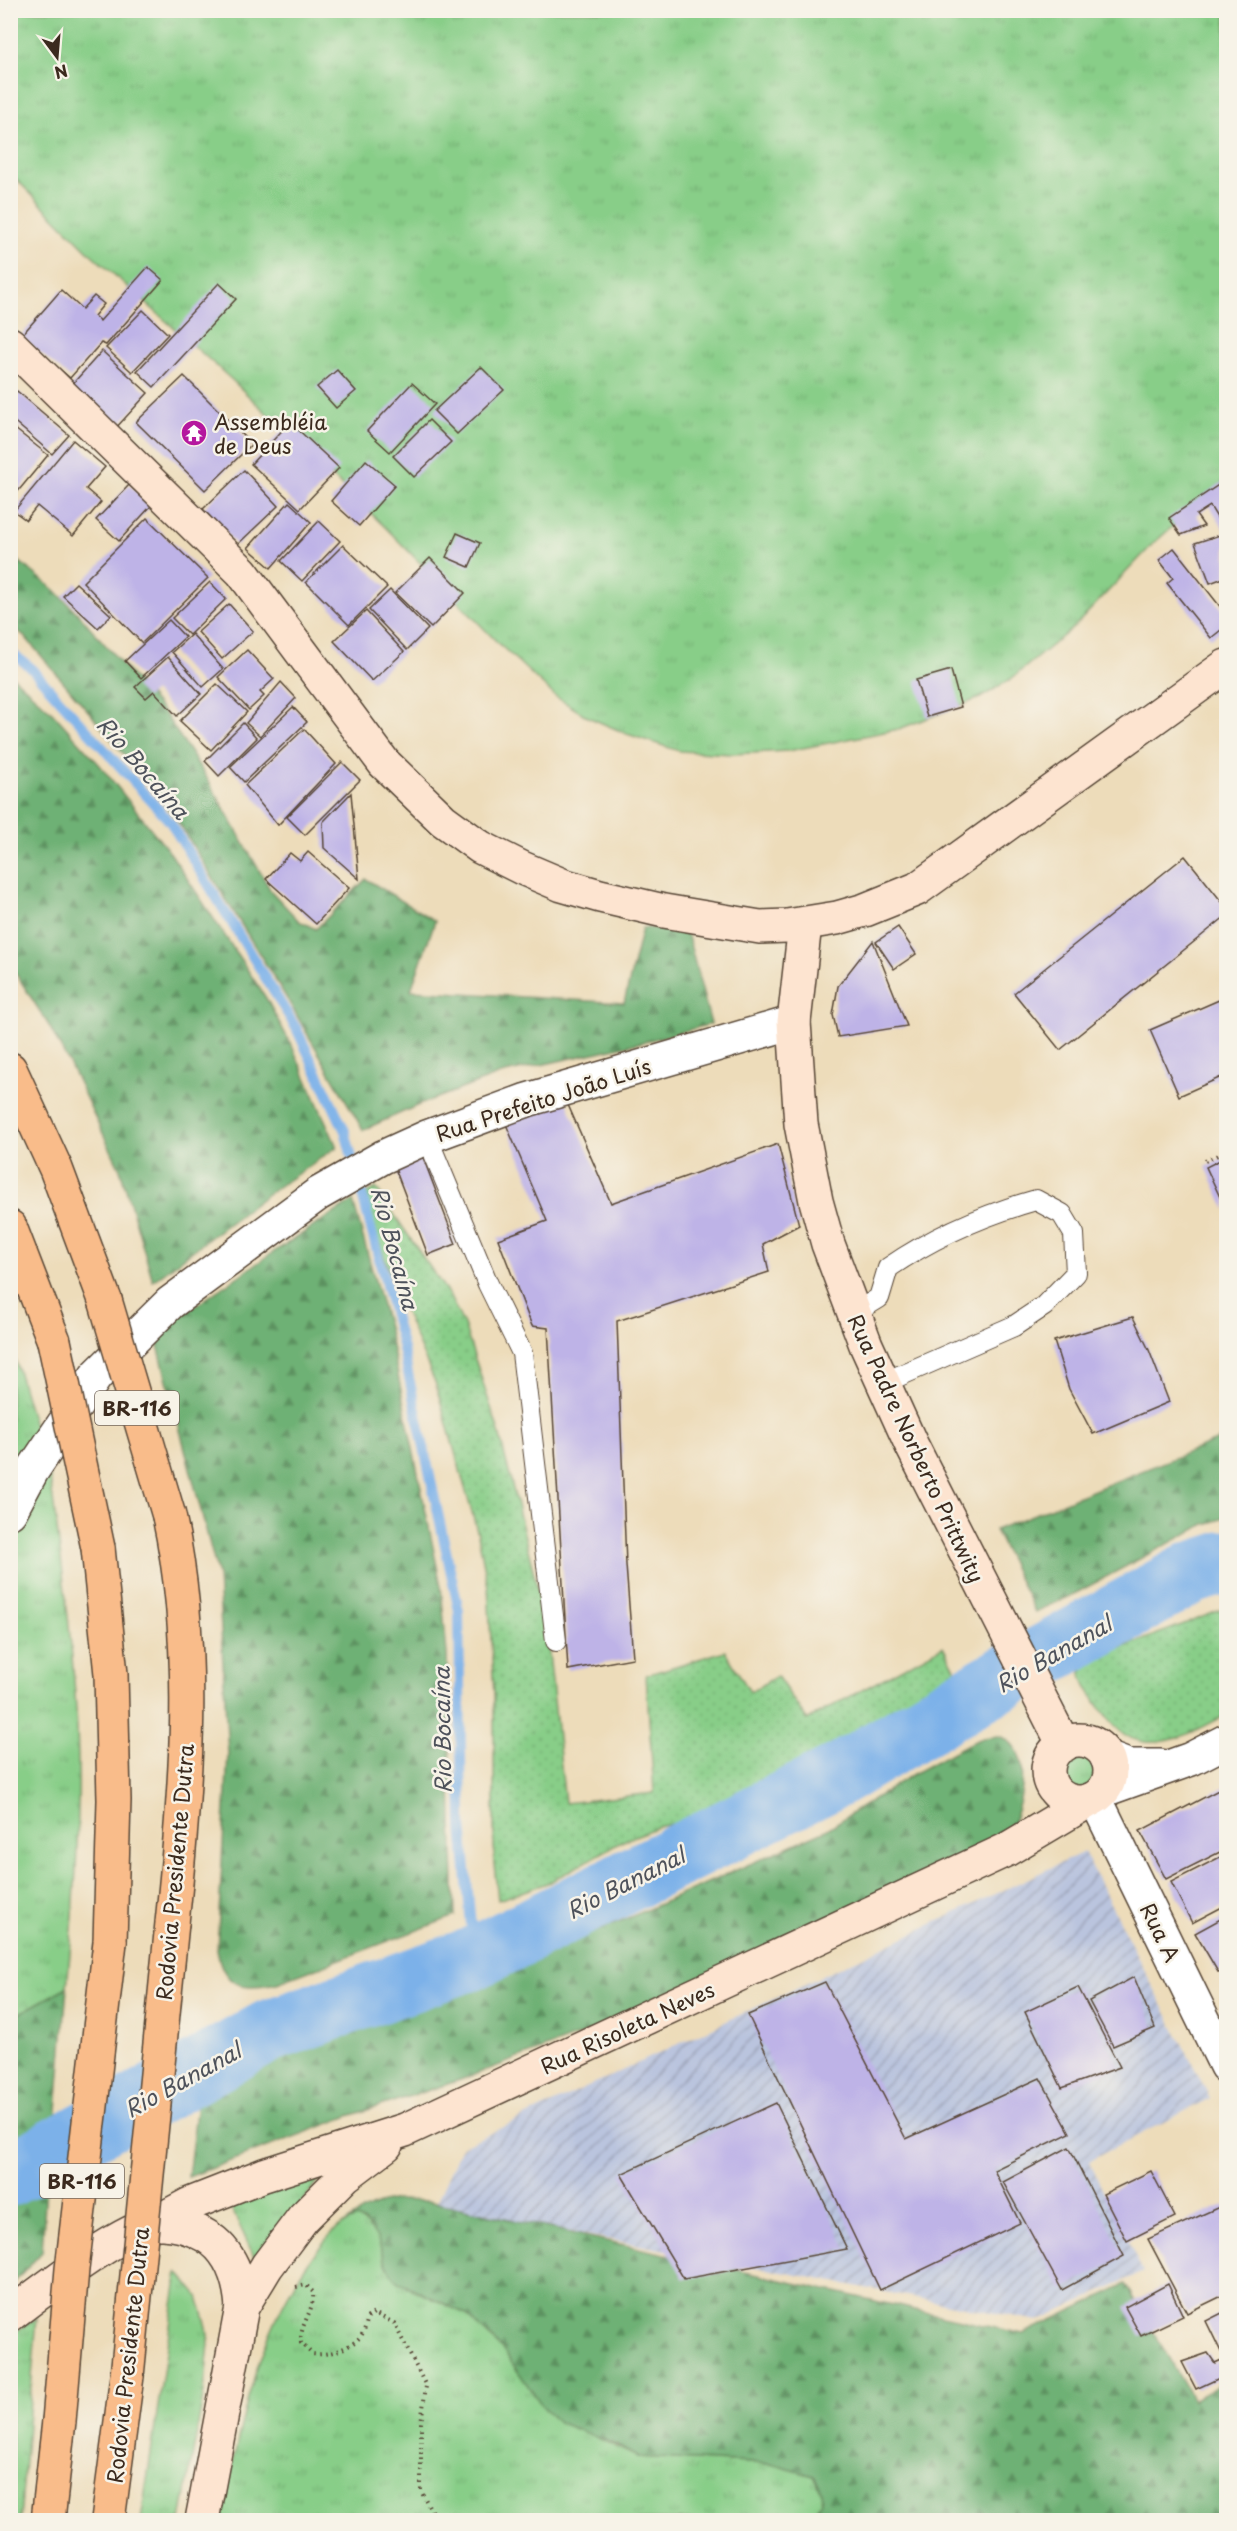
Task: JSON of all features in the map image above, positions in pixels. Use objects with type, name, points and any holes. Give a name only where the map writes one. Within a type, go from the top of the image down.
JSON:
[{"type":"highway","name":"Rodovia Presidente Dutra","points":[[10,1069],[56,1169],[105,1300],[169,1516],[178,1557],[186,1672],[185,1797],[127,2376],[108,2520]]},
{"type":"highway","name":"BR-116","points":[[10,1227],[54,1341],[98,1548],[111,1674],[114,1800],[110,1942],[72,2269],[48,2520]]},
{"type":"main road","points":[[10,344],[242,572],[384,763],[443,820],[480,847],[552,881],[600,896],[760,927],[805,924],[865,910],[917,889],[1227,666]]},
{"type":"main road","name":"Rua Padre Norberto Prittwity","points":[[805,924],[794,1022],[801,1124],[816,1201],[828,1244],[853,1314],[911,1444],[1060,1737]]},
{"type":"main road","points":[[1006,1850],[1044,1812],[1052,1788],[1048,1769],[1060,1737],[1088,1742],[1097,1747],[1107,1758],[1110,1775],[1096,1796],[1071,1802],[1061,1797],[1052,1788]]},
{"type":"main road","name":"Rua Risoleta Neves","points":[[10,2315],[99,2253],[137,2230],[190,2204],[264,2175],[405,2130],[1006,1850],[1096,1796]]},
{"type":"main road","points":[[242,2307],[286,2240],[322,2198],[352,2170],[405,2130]]},
{"type":"main road","points":[[153,2224],[183,2226],[217,2243],[235,2273],[242,2307],[202,2520]]},
{"type":"street","name":"Rua Prefeito João Luís","points":[[10,1512],[32,1471],[96,1376],[170,1303],[318,1194],[383,1157],[427,1137],[526,1100],[794,1022]]},
{"type":"street","name":"Rua Risoleta Neves","points":[[1096,1796],[1191,1759],[1227,1741]]},
{"type":"street","name":"Rua Risoleta Neves","points":[[1107,1758],[1128,1766],[1140,1767],[1191,1759]]},
{"type":"street","name":"Rua A","points":[[1096,1796],[1227,2066]]},
{"type":"lane","points":[[427,1137],[488,1284],[522,1353],[556,1641]]},
{"type":"lane","points":[[853,1314],[879,1298],[888,1268],[895,1263],[932,1240],[1001,1210],[1036,1200],[1062,1214],[1074,1234],[1076,1273],[1044,1306],[1014,1326],[883,1383]]},
{"type":"path","points":[[1205,1161],[1227,1151]]},
{"type":"path","points":[[293,2289],[306,2285],[313,2292],[311,2310],[300,2335],[300,2343],[312,2354],[328,2354],[352,2343],[361,2336],[368,2317],[374,2313],[394,2323],[427,2390],[421,2423],[421,2491],[436,2520]]},
{"type":"shaded area","points":[[1084,1852],[1210,2098],[1089,2161],[1143,2272],[1038,2321],[435,2206],[461,2147]]},
{"type":"green space","points":[[10,11],[1226,11],[1226,479],[1154,543],[1074,627],[1011,679],[980,698],[899,729],[788,751],[732,754],[679,751],[627,734],[588,717],[556,697],[499,644],[386,528],[232,380],[91,254],[11,174]]},
{"type":"green space","points":[[10,554],[55,590],[165,714],[205,775],[271,891],[299,921],[316,929],[366,879],[435,921],[411,990],[624,1003],[642,928],[686,929],[711,1024],[501,1074],[421,1104],[363,1130],[289,1002],[176,818],[26,638],[11,625]]},
{"type":"green space","points":[[10,674],[52,712],[99,764],[171,854],[266,998],[292,1046],[337,1147],[265,1196],[153,1281],[120,1169],[48,1024],[11,966]]},
{"type":"green space","points":[[376,1188],[449,1295],[464,1325],[499,1432],[535,1578],[549,1653],[565,1803],[654,1793],[646,1675],[725,1651],[750,1692],[777,1676],[807,1720],[943,1646],[958,1674],[954,1687],[944,1698],[854,1746],[764,1806],[724,1819],[687,1821],[657,1827],[621,1842],[550,1882],[498,1900],[494,1864],[494,1695],[488,1587],[478,1534],[435,1382],[399,1299],[362,1196]]},
{"type":"green space","points":[[353,1201],[389,1331],[441,1586],[447,1654],[455,1916],[277,1983],[244,1986],[230,1979],[224,1972],[217,1950],[228,1754],[218,1576],[155,1334],[272,1253]]},
{"type":"green space","points":[[10,1342],[39,1443],[10,1491]]},
{"type":"green space","points":[[1226,1437],[1226,1518],[1205,1524],[1076,1593],[1035,1612],[995,1530]]},
{"type":"green space","points":[[49,1470],[70,1631],[75,1696],[78,1761],[77,1858],[67,1987],[11,2018],[11,1533]]},
{"type":"green space","points":[[1226,1608],[1226,1715],[1197,1730],[1166,1741],[1142,1741],[1120,1731],[1090,1692],[1082,1675],[1083,1667],[1100,1656]]},
{"type":"green space","points":[[999,1736],[1011,1743],[1018,1753],[1022,1766],[1021,1795],[1007,1834],[586,2033],[460,2080],[349,2116],[188,2177],[199,2087],[357,2020],[489,1976],[642,1912],[826,1830],[911,1775],[968,1744],[983,1738]]},
{"type":"green space","points":[[1074,1745],[1083,1745],[1098,1752],[1105,1776],[1070,1796],[1054,1783],[1051,1769],[1058,1756]]},
{"type":"green space","points":[[67,1987],[56,2122],[11,2152],[11,2018]]},
{"type":"green space","points":[[47,2169],[42,2252],[11,2286],[11,2200]]},
{"type":"green space","points":[[323,2174],[257,2263],[230,2205]]},
{"type":"green space","points":[[397,2200],[428,2201],[1023,2334],[1126,2284],[1193,2400],[1226,2381],[1226,2520],[802,2520],[814,2511],[821,2501],[821,2490],[814,2476],[771,2464],[637,2457],[616,2445],[558,2422],[541,2404],[502,2349],[466,2314],[399,2282],[387,2266],[374,2232],[357,2218],[348,2221],[371,2207]]},
{"type":"green space","points":[[357,2218],[375,2232],[385,2258],[407,2287],[466,2314],[502,2349],[527,2382],[596,2437],[637,2457],[771,2464],[814,2476],[822,2487],[822,2500],[814,2512],[802,2520],[222,2520],[235,2451],[252,2383],[277,2317],[293,2286],[313,2256],[332,2233]]},
{"type":"green space","points":[[178,2272],[198,2296],[207,2327],[209,2344],[204,2392],[181,2520],[141,2520]]},
{"type":"green space","points":[[37,2318],[20,2520],[11,2520],[10,2335]]},
{"type":"building","points":[[148,267],[163,280],[106,345],[101,343],[70,378],[21,336],[61,290],[82,309],[94,296],[104,304],[94,316],[100,321]]},
{"type":"building","points":[[219,283],[236,299],[154,387],[137,371]]},
{"type":"building","points":[[143,310],[168,334],[132,372],[106,348]]},
{"type":"building","points":[[102,351],[148,393],[114,430],[68,389]]},
{"type":"building","points":[[481,367],[504,390],[457,434],[434,411]]},
{"type":"building","points":[[337,370],[356,391],[336,408],[317,387]]},
{"type":"building","name":"Assembléia de Deus","points":[[184,376],[252,444],[205,490],[136,422]]},
{"type":"building","points":[[412,383],[435,404],[390,452],[367,431]]},
{"type":"building","points":[[17,391],[69,435],[52,454],[10,418],[10,399]]},
{"type":"building","points":[[429,420],[451,442],[414,477],[393,456]]},
{"type":"building","points":[[290,422],[339,468],[300,509],[251,464]]},
{"type":"building","points":[[10,425],[48,455],[10,501]]},
{"type":"building","points":[[73,440],[105,467],[86,489],[101,502],[73,536],[37,506],[26,520],[14,511]]},
{"type":"building","points":[[366,460],[395,485],[359,526],[331,501]]},
{"type":"building","points":[[244,470],[278,506],[237,545],[203,509]]},
{"type":"building","points":[[1226,480],[1226,528],[1224,529],[1210,506],[1196,515],[1204,526],[1181,535],[1169,518]]},
{"type":"building","points":[[129,485],[151,506],[119,541],[96,520]]},
{"type":"building","points":[[289,502],[311,522],[271,568],[248,548]]},
{"type":"building","points":[[147,518],[208,578],[142,643],[83,582]]},
{"type":"building","points":[[319,521],[340,541],[302,581],[281,561]]},
{"type":"building","points":[[457,533],[480,543],[469,567],[446,557]]},
{"type":"building","points":[[1226,533],[1226,577],[1210,583],[1195,543]]},
{"type":"building","points":[[343,545],[387,587],[349,625],[306,582]]},
{"type":"building","points":[[1174,548],[1226,614],[1226,626],[1211,638],[1167,583],[1173,578],[1159,560]]},
{"type":"building","points":[[430,558],[465,593],[431,628],[395,593]]},
{"type":"building","points":[[210,582],[226,599],[189,635],[172,618]]},
{"type":"building","points":[[76,583],[111,615],[98,628],[63,596]]},
{"type":"building","points":[[390,590],[428,629],[407,650],[369,610]]},
{"type":"building","points":[[229,604],[253,631],[222,659],[198,632]]},
{"type":"building","points":[[366,611],[404,652],[372,681],[334,641]]},
{"type":"building","points":[[169,620],[185,637],[141,678],[125,661]]},
{"type":"building","points":[[192,634],[223,669],[203,687],[172,652]]},
{"type":"building","points":[[247,650],[274,679],[260,692],[264,696],[249,710],[218,677]]},
{"type":"building","points":[[168,657],[201,694],[177,716],[154,691],[146,698],[135,687]]},
{"type":"building","points":[[951,670],[961,707],[927,717],[916,680]]},
{"type":"building","points":[[281,682],[296,698],[260,736],[246,723]]},
{"type":"building","points":[[217,684],[247,712],[211,750],[180,721]]},
{"type":"building","points":[[293,707],[307,722],[244,782],[230,767]]},
{"type":"building","points":[[243,723],[257,738],[219,776],[205,761]]},
{"type":"building","points":[[304,729],[336,764],[278,825],[245,785]]},
{"type":"building","points":[[342,762],[360,780],[305,835],[287,817]]},
{"type":"building","points":[[351,793],[359,879],[324,848],[323,822]]},
{"type":"building","points":[[308,852],[349,888],[316,924],[266,879],[290,853],[300,861]]},
{"type":"building","points":[[1185,856],[1226,907],[1226,916],[1060,1050],[1014,993]]},
{"type":"building","points":[[898,927],[916,954],[894,969],[876,942]]},
{"type":"building","points":[[873,941],[907,1026],[838,1037],[833,1015],[838,986]]},
{"type":"building","points":[[1226,997],[1226,1075],[1179,1096],[1150,1030]]},
{"type":"building","points":[[565,1098],[611,1203],[778,1144],[799,1225],[763,1244],[769,1272],[617,1321],[626,1565],[633,1658],[568,1670],[548,1328],[532,1326],[498,1239],[547,1221],[503,1117]]},
{"type":"building","points":[[419,1147],[456,1244],[428,1255],[391,1158]]},
{"type":"building","points":[[1226,1157],[1226,1210],[1206,1167]]},
{"type":"building","points":[[1133,1317],[1149,1350],[1169,1402],[1093,1434],[1069,1389],[1054,1341]]},
{"type":"building","points":[[1226,1786],[1226,1849],[1166,1879],[1140,1831]]},
{"type":"building","points":[[1226,1854],[1226,1905],[1192,1923],[1171,1882]]},
{"type":"building","points":[[1226,1916],[1226,1969],[1218,1972],[1195,1933]]},
{"type":"building","points":[[1134,1977],[1155,2028],[1113,2046],[1089,2001]]},
{"type":"building","points":[[825,1982],[906,2139],[1040,2078],[1070,2133],[994,2170],[1020,2223],[880,2290],[748,2015]]},
{"type":"building","points":[[1078,1987],[1120,2067],[1062,2088],[1025,2012]]},
{"type":"building","points":[[776,2103],[847,2249],[684,2279],[621,2174]]},
{"type":"building","points":[[1069,2147],[1124,2256],[1062,2290],[1003,2182]]},
{"type":"building","points":[[1151,2171],[1175,2217],[1127,2241],[1103,2194]]},
{"type":"building","points":[[1226,2204],[1226,2294],[1187,2313],[1148,2239]]},
{"type":"building","points":[[1168,2284],[1183,2316],[1141,2336],[1125,2307]]},
{"type":"building","points":[[1226,2311],[1226,2356],[1224,2358],[1206,2321]]},
{"type":"building","points":[[1208,2353],[1215,2363],[1226,2358],[1226,2375],[1196,2389],[1182,2362]]},
{"type":"waterway","name":"Rio Bocaína","points":[[10,652],[29,666],[170,822],[296,1028],[345,1131],[402,1345],[459,1611],[462,1826],[474,1958]]},
{"type":"waterway","name":"Rio Bananal","points":[[10,2175],[269,2031],[474,1958],[841,1774],[977,1693],[1192,1573],[1226,1562]]},
{"type":"place","name":"Assembléia de Deus","points":[[194,433]]}]
